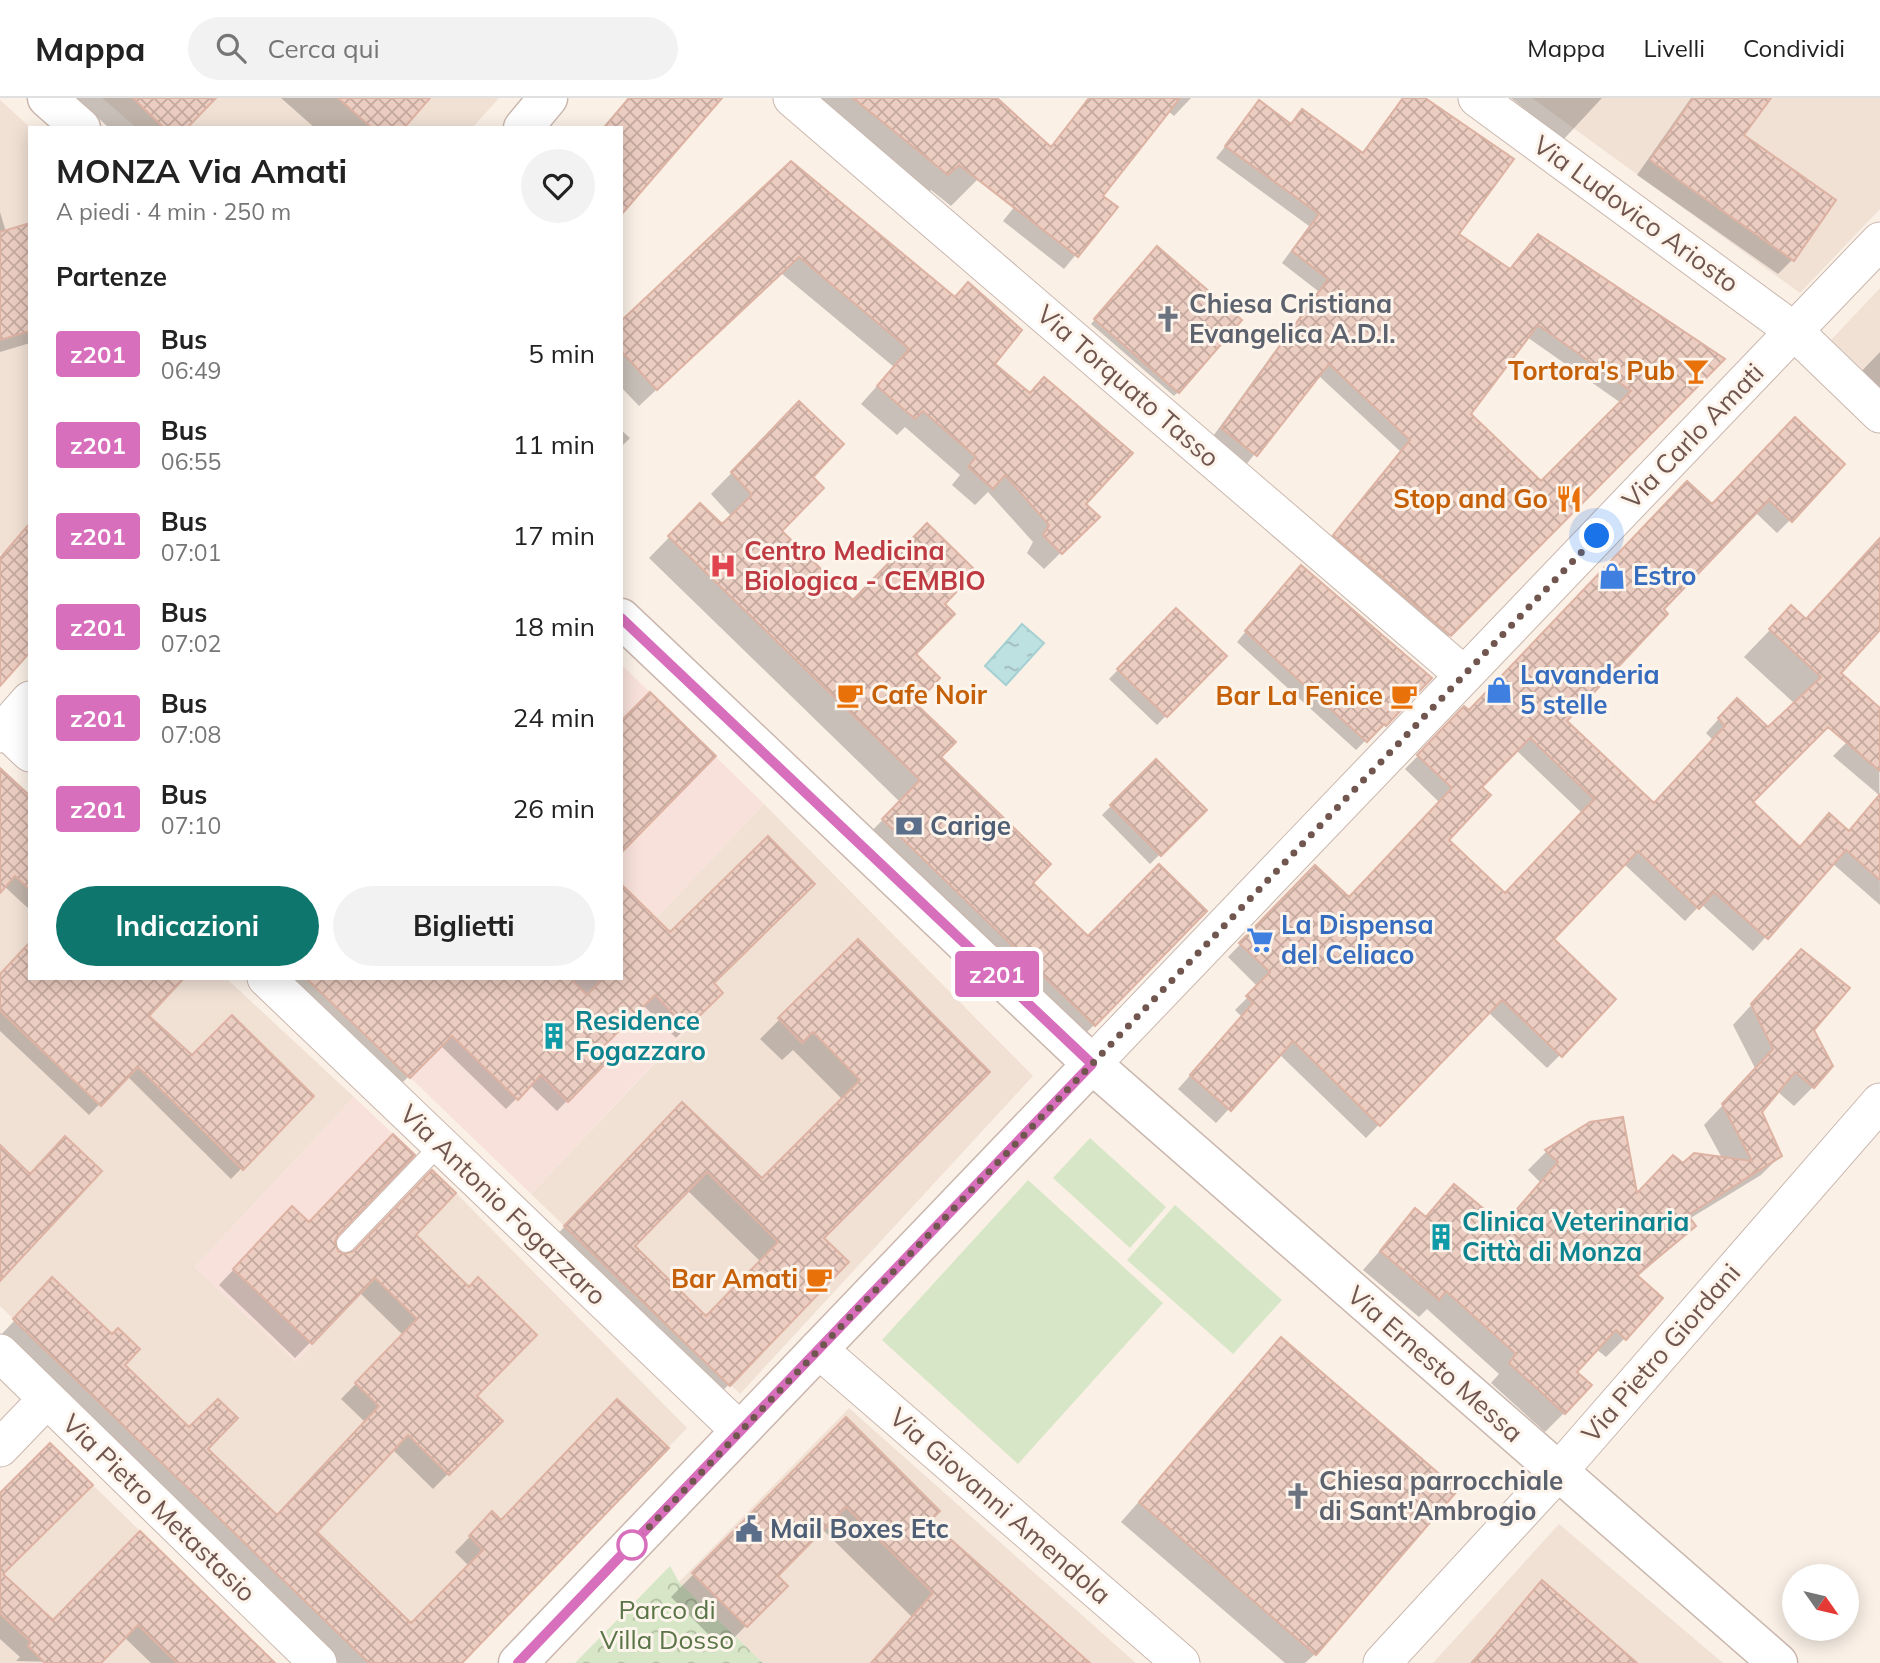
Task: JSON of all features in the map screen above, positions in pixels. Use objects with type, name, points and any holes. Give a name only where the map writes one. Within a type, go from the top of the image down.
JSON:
[{"type":"street","points":[[47,98],[79,126]]},
{"type":"street","points":[[525,126],[548,98]]},
{"type":"street","name":"Via Torquato Tasso","points":[[792,98],[1464,675]]},
{"type":"street","name":"Via Ludovico Ariosto","points":[[1476,98],[1794,331]]},
{"type":"street","name":"Via Carlo Amati","points":[[519,1663],[1880,241]]},
{"type":"street","points":[[1794,331],[1880,414]]},
{"type":"street","name":"Via Ernesto Messa","points":[[623,620],[1092,1064],[1778,1663]]},
{"type":"street","points":[[11,738],[28,704]]},
{"type":"street","name":"Via Antonio Fogazzaro","points":[[268,980],[740,1431]]},
{"type":"street","name":"Via Pietro Giordani","points":[[1382,1663],[1558,1472],[1880,1102]]},
{"type":"street","name":"Via Giovanni Amendola","points":[[818,1349],[1181,1663]]},
{"type":"street","name":"Via Pietro Metastasio","points":[[0,1353],[318,1663]]},
{"type":"street","points":[[0,1448],[47,1399]]},
{"type":"lane","points":[[346,1243],[440,1145]]},
{"type":"shaded area","points":[[102,98],[499,98],[474,126],[135,126]]},
{"type":"shaded area","points":[[1532,98],[1880,98],[1880,209],[1800,293]]},
{"type":"shaded area","points":[[0,100],[29,126],[28,525],[3,554],[0,554]]},
{"type":"shaded area","points":[[1880,288],[1880,388],[1831,340]]},
{"type":"shaded area","points":[[623,666],[764,804],[623,953]]},
{"type":"shaded area","points":[[12,779],[28,794],[28,980],[228,980],[354,1097],[195,1267],[296,1362],[456,1193],[687,1428],[462,1663],[369,1663],[0,1306],[0,791]]},
{"type":"shaded area","points":[[764,804],[1033,1076],[740,1394],[531,1194],[687,1029],[623,962],[623,953]]},
{"type":"shaded area","points":[[623,962],[687,1028],[531,1194],[309,980],[623,980]]},
{"type":"shaded area","points":[[354,1097],[456,1193],[296,1362],[195,1267]]},
{"type":"shaded area","points":[[849,1408],[1136,1663],[763,1663],[679,1582]]},
{"type":"shaded area","points":[[50,1443],[275,1663],[0,1663],[0,1493]]},
{"type":"shaded area","points":[[1559,1524],[1723,1663],[1433,1663]]},
{"type":"green space","points":[[1090,1138],[1166,1207],[1130,1248],[1053,1178]]},
{"type":"green space","points":[[1028,1180],[1163,1303],[1018,1464],[882,1340]]},
{"type":"green space","points":[[1175,1205],[1282,1300],[1233,1354],[1127,1260]]},
{"type":"green space","name":"Parco di Villa Dosso","points":[[670,1566],[679,1582],[763,1663],[575,1663]]},
{"type":"water","points":[[1022,624],[1044,643],[1006,685],[985,666]]},
{"type":"building","points":[[133,98],[216,98],[189,126],[162,126]]},
{"type":"building","points":[[338,98],[430,98],[406,126],[370,126]]},
{"type":"building","points":[[629,98],[722,98],[623,213],[623,126],[606,126]]},
{"type":"building","points":[[853,98],[997,98],[1051,147],[1089,98],[1180,98],[1103,196],[1118,207],[1078,257],[959,165],[948,175]]},
{"type":"building","points":[[1403,98],[1425,98],[1514,159],[1459,234],[1510,269],[1538,234],[1725,359],[1451,636],[1333,535],[1410,440],[1329,364],[1257,456],[1221,428],[1328,279],[1292,251],[1319,214],[1225,146],[1259,100],[1291,124],[1302,109],[1363,153]],"holes":[[[1538,325],[1631,391],[1541,481],[1471,414]]]},
{"type":"building","points":[[1693,98],[1771,98],[1744,135],[1836,200],[1794,261],[1650,160]]},
{"type":"building","points":[[791,161],[955,297],[968,282],[1022,330],[995,364],[1030,393],[1044,377],[1133,453],[1086,504],[1100,517],[1062,554],[1043,535],[1049,525],[1005,475],[993,489],[968,467],[976,457],[923,411],[915,419],[877,386],[909,349],[799,257],[657,390],[623,353],[623,319]]},
{"type":"building","points":[[28,224],[28,332],[0,340],[0,232]]},
{"type":"building","name":"Chiesa Cristiana Evangelica A.D.I.","points":[[1157,246],[1242,320],[1179,393],[1094,319]]},
{"type":"building","points":[[799,401],[844,444],[813,477],[824,488],[782,531],[853,600],[927,523],[976,571],[945,604],[955,614],[916,654],[940,678],[916,704],[956,742],[941,757],[1051,864],[1033,883],[1088,936],[1159,864],[1207,911],[1095,1026],[882,819],[920,780],[668,536],[700,503],[722,524],[752,495],[731,472]]},
{"type":"building","points":[[1795,417],[1845,464],[1792,522],[1769,500],[1664,609],[1668,614],[1567,721],[1654,803],[1725,726],[1718,718],[1737,698],[1768,727],[1821,677],[1769,629],[1791,605],[1806,619],[1880,538],[1880,630],[1841,673],[1880,708],[1880,771],[1828,727],[1753,802],[1800,847],[1829,813],[1849,831],[1880,794],[1880,880],[1846,850],[1768,939],[1714,892],[1699,909],[1638,851],[1554,939],[1616,999],[1562,1057],[1502,1000],[1380,1126],[1293,1041],[1231,1111],[1190,1075],[1253,1003],[1246,996],[1270,972],[1239,943],[1315,865],[1349,897],[1452,788],[1417,755],[1464,706],[1469,710],[1687,481],[1712,504]],"holes":[[[1530,738],[1594,799],[1505,893],[1449,840],[1491,795],[1482,787]]]},
{"type":"building","points":[[28,525],[28,654],[0,686],[0,558]]},
{"type":"building","points":[[1301,565],[1432,678],[1367,742],[1245,631]]},
{"type":"building","points":[[1176,608],[1227,656],[1167,717],[1117,669]]},
{"type":"building","points":[[650,692],[716,756],[623,851],[623,719]]},
{"type":"building","points":[[1156,759],[1207,810],[1161,856],[1110,805]]},
{"type":"building","points":[[0,768],[28,794],[28,888],[15,876],[0,893]]},
{"type":"building","points":[[768,836],[815,884],[714,983],[723,993],[687,1028],[655,995],[598,1052],[608,1061],[568,1102],[541,1075],[518,1100],[452,1036],[410,1078],[308,980],[572,980],[587,995],[601,980],[623,980],[623,886],[670,932]]},
{"type":"building","points":[[858,939],[990,1072],[824,1238],[849,1262],[730,1386],[564,1226],[682,1102],[762,1178],[860,1080],[813,1032],[802,1043],[778,1018]],"holes":[[[707,1172],[778,1242],[706,1316],[635,1246]]]},
{"type":"building","points":[[28,944],[28,980],[182,980],[149,1016],[192,1055],[232,1015],[314,1096],[243,1170],[138,1067],[101,1106],[0,1011],[0,974]]},
{"type":"building","points":[[1801,949],[1850,988],[1814,1030],[1833,1066],[1814,1088],[1795,1072],[1762,1112],[1782,1156],[1688,1215],[1696,1226],[1637,1275],[1663,1298],[1626,1340],[1616,1330],[1577,1372],[1592,1385],[1565,1414],[1509,1363],[1516,1354],[1446,1291],[1439,1300],[1380,1251],[1415,1208],[1426,1217],[1454,1184],[1503,1225],[1558,1162],[1545,1150],[1590,1122],[1623,1117],[1637,1193],[1673,1155],[1683,1163],[1694,1153],[1752,1161],[1722,1104],[1773,1049],[1751,1004]]},
{"type":"building","points":[[393,1134],[415,1155],[338,1235],[335,1241],[338,1251],[344,1254],[354,1251],[432,1170],[456,1193],[416,1235],[469,1287],[478,1277],[537,1335],[477,1396],[503,1421],[449,1475],[408,1435],[317,1532],[411,1623],[483,1550],[469,1536],[492,1511],[501,1520],[617,1399],[669,1448],[462,1663],[369,1663],[13,1319],[52,1277],[112,1334],[118,1328],[140,1349],[125,1365],[189,1427],[218,1399],[238,1418],[208,1449],[277,1515],[379,1406],[355,1383],[417,1319],[375,1278],[312,1344],[233,1269],[292,1206],[309,1222]]},
{"type":"building","points":[[65,1136],[102,1171],[0,1281],[0,1145],[30,1174]]},
{"type":"building","name":"Chiesa parrocchiale di Sant'Ambrogio","points":[[1281,1337],[1458,1490],[1316,1655],[1139,1502]]},
{"type":"building","points":[[846,1417],[940,1511],[930,1521],[1090,1663],[871,1663],[933,1593],[846,1507],[778,1576],[788,1586],[747,1627],[692,1573]]},
{"type":"building","points":[[50,1443],[93,1485],[3,1574],[53,1620],[140,1531],[275,1663],[177,1663],[138,1625],[101,1663],[45,1663],[28,1646],[31,1642],[0,1614],[0,1493]]},
{"type":"building","points":[[1542,1580],[1637,1663],[1472,1663]]},
{"type":"bus line","name":"z201","points":[[518,1663],[1092,1064],[623,620]]},
{"type":"place","name":"Chiesa Cristiana Evangelica A.D.I.","points":[[1168,319]]},
{"type":"place","name":"Tortora's Pub","points":[[1696,371]]},
{"type":"place","name":"Stop and Go","points":[[1569,499]]},
{"type":"place","name":"Centro Medicina Biologica - CEMBIO","points":[[723,566]]},
{"type":"place","name":"Estro","points":[[1612,576]]},
{"type":"place","name":"Lavanderia 5 stelle","points":[[1499,690]]},
{"type":"place","name":"Cafe Noir","points":[[850,695]]},
{"type":"place","name":"Bar La Fenice","points":[[1404,696]]},
{"type":"place","name":"Carige","points":[[909,826]]},
{"type":"place","name":"La Dispensa del Celiaco","points":[[1260,940]]},
{"type":"place","name":"Residence Fogazzaro","points":[[554,1036]]},
{"type":"place","name":"Clinica Veterinaria Città di Monza","points":[[1441,1237]]},
{"type":"place","name":"Bar Amati","points":[[819,1279]]},
{"type":"place","name":"Chiesa parrocchiale di Sant'Ambrogio","points":[[1298,1496]]},
{"type":"place","name":"Mail Boxes Etc","points":[[749,1529]]},
{"type":"route","points":[[632,1545],[1597,536]]}]
